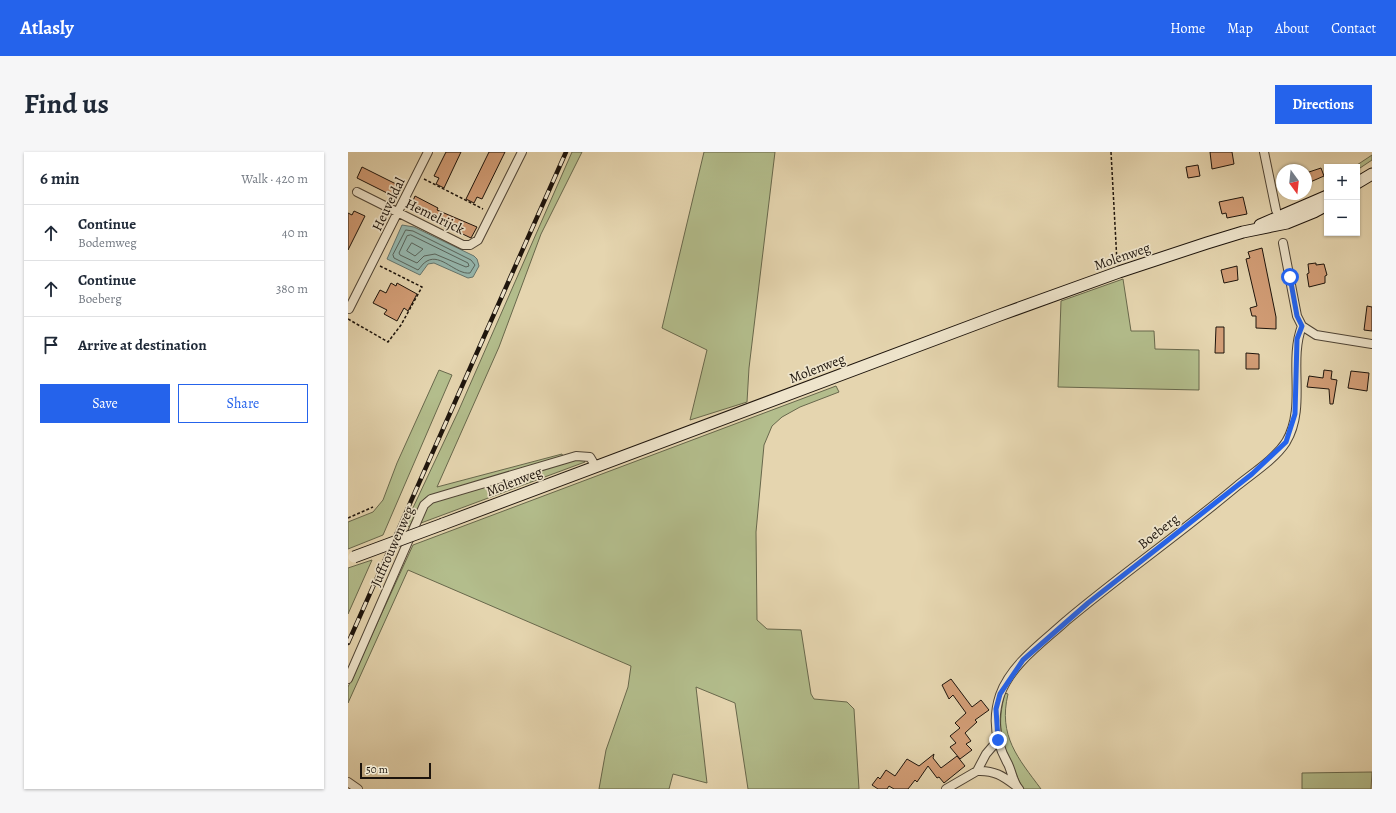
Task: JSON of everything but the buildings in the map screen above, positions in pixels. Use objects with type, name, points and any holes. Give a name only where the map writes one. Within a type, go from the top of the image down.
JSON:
[{"type":"main road","points":[[1360,181],[1372,174]]},
{"type":"main road","points":[[1243,232],[1324,197]]},
{"type":"main road","name":"Molenweg","points":[[351,558],[1000,315],[1119,272],[1243,232],[1274,227],[1301,218],[1324,206]]},
{"type":"street","name":"Heuveldal","points":[[349,309],[428,152]]},
{"type":"street","name":"Hemelrijck","points":[[357,192],[466,245],[473,244],[478,240],[522,152]]},
{"type":"street","points":[[1264,152],[1276,210]]},
{"type":"street","points":[[1283,243],[1297,316],[1302,326],[1316,335],[1372,344]]},
{"type":"street","name":"Boeberg","points":[[1017,788],[1011,771],[999,748],[996,709],[1000,694],[1023,660],[1088,603],[1268,461],[1286,442],[1295,414],[1297,339],[1302,326]]},
{"type":"street","name":"Juffrouwenweg","points":[[348,679],[424,505],[431,499],[576,456],[590,457],[596,467]]},
{"type":"street","points":[[946,789],[976,771],[986,754],[998,740]]},
{"type":"street","name":"Boeberg","points":[[976,771],[989,770],[999,774],[1017,788]]},
{"type":"street","points":[[348,782],[358,789]]},
{"type":"path","points":[[1111,152],[1119,272]]},
{"type":"path","points":[[416,176],[492,213]]},
{"type":"path","points":[[348,319],[388,342],[401,325],[422,287],[373,262]]},
{"type":"path","points":[[348,518],[373,507]]},
{"type":"green space","points":[[572,152],[582,152],[541,234],[499,347],[437,487],[562,454],[563,457],[425,498],[420,504],[410,526],[403,529],[458,412]]},
{"type":"green space","points":[[704,152],[775,152],[749,368],[747,402],[690,420],[707,350],[662,328]]},
{"type":"green space","points":[[1372,155],[1372,160],[1360,168],[1360,164],[1358,164]]},
{"type":"green space","points":[[1123,279],[1131,331],[1154,331],[1155,349],[1199,350],[1199,390],[1058,387],[1061,301]]},
{"type":"green space","points":[[439,370],[452,375],[383,535],[348,549],[348,522],[373,512],[383,500],[397,463]]},
{"type":"green space","points":[[836,386],[839,392],[800,407],[782,417],[772,426],[764,445],[756,532],[757,620],[767,629],[801,630],[811,694],[814,699],[847,702],[854,709],[859,789],[748,789],[735,703],[696,687],[707,783],[673,774],[669,789],[599,789],[606,750],[628,687],[631,666],[408,570],[348,703],[348,687],[413,545]]},
{"type":"green space","points":[[578,459],[585,462],[421,523],[424,512],[430,503]]},
{"type":"green space","points":[[372,560],[348,614],[348,568]]},
{"type":"green space","points":[[1005,693],[1008,694],[1006,722],[1012,746],[1041,789],[1024,789],[1018,779],[1006,750],[1001,732],[1001,714]]},
{"type":"green space","points":[[1372,772],[1371,789],[1302,789],[1302,773]]},
{"type":"water","points":[[402,225],[414,227],[474,256],[477,259],[479,266],[473,277],[468,278],[434,263],[428,264],[420,275],[387,259]]},
{"type":"railway","points":[[348,643],[566,152]]},
{"type":"route","points":[[998,740],[996,709],[1000,694],[1008,680],[1023,660],[1088,603],[1227,495],[1268,461],[1286,442],[1292,429],[1295,414],[1297,339],[1302,326],[1297,316],[1290,277]]}]
